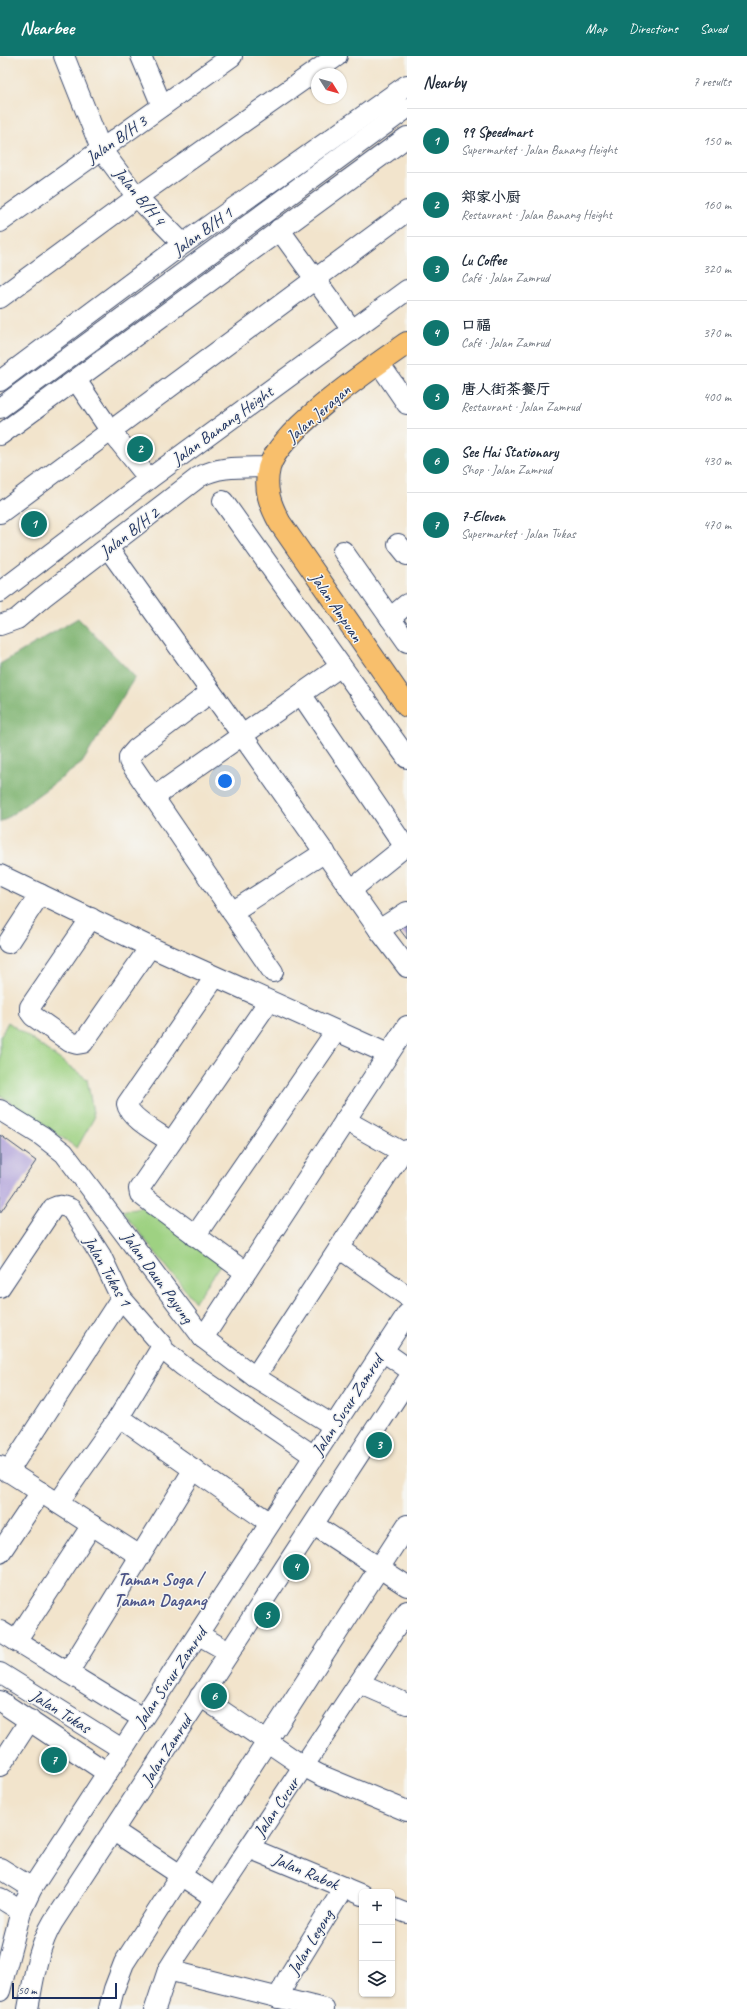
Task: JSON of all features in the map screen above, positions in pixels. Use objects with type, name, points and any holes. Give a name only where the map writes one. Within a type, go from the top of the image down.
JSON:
[{"type":"main road","name":"Jalan Jeragan","points":[[270,506],[267,483],[269,467],[288,436],[312,414],[407,343]]},
{"type":"main road","name":"Jalan Ampuan","points":[[270,506],[280,523],[407,706]]},
{"type":"street","name":"Jalan B/H 4","points":[[64,56],[102,148],[137,197],[183,244]]},
{"type":"street","points":[[141,56],[162,106]]},
{"type":"street","points":[[0,298],[137,197],[337,56]]},
{"type":"street","name":"Jalan B/H 3","points":[[0,222],[162,106],[223,59]]},
{"type":"street","name":"Jalan B/H 1","points":[[0,381],[183,244],[407,85]]},
{"type":"street","points":[[0,408],[407,108]]},
{"type":"street","points":[[0,435],[279,229],[407,137]]},
{"type":"street","points":[[0,513],[313,279],[407,211]]},
{"type":"street","points":[[279,229],[313,279],[352,330]]},
{"type":"street","name":"Jalan Banang Height","points":[[0,592],[149,479],[407,290]]},
{"type":"street","points":[[379,363],[407,404]]},
{"type":"street","points":[[58,365],[149,479]]},
{"type":"street","name":"Jalan B/H 2","points":[[0,625],[17,620],[43,597],[208,471],[269,467]]},
{"type":"street","points":[[223,501],[407,758]]},
{"type":"street","points":[[108,548],[379,930],[407,967]]},
{"type":"street","points":[[343,551],[407,642]]},
{"type":"street","points":[[390,618],[407,604]]},
{"type":"street","points":[[154,797],[341,666]]},
{"type":"street","points":[[211,692],[136,749],[129,757],[129,761],[274,972]]},
{"type":"street","points":[[301,694],[406,846],[351,890]]},
{"type":"street","points":[[232,912],[324,852]]},
{"type":"street","points":[[0,875],[215,977],[388,1054]]},
{"type":"street","points":[[8,943],[40,894]]},
{"type":"street","points":[[379,930],[407,912]]},
{"type":"street","points":[[91,918],[30,1007],[30,1012],[33,1016],[70,1042],[77,1044],[83,1043],[150,947]]},
{"type":"street","points":[[171,1142],[130,1112],[127,1104],[215,977]]},
{"type":"street","points":[[245,1272],[140,1194],[139,1188],[269,1001]]},
{"type":"street","points":[[203,1338],[407,1026]]},
{"type":"street","points":[[195,1236],[336,1031]]},
{"type":"street","name":"Jalan Daun Payung","points":[[0,1110],[42,1136],[64,1153],[203,1338],[255,1377],[334,1426]]},
{"type":"street","points":[[255,1377],[339,1248],[405,1151],[345,1120]]},
{"type":"street","name":"Jalan Tukas 1","points":[[0,1287],[53,1208],[65,1206],[71,1209],[102,1256],[120,1298],[162,1345],[161,1348],[183,1366],[314,1456]]},
{"type":"street","points":[[339,1248],[407,1296]]},
{"type":"street","points":[[120,1298],[4,1469],[140,1556]]},
{"type":"street","name":"Jalan Susur Zamrud","points":[[0,1991],[20,1911],[32,1888],[106,1772],[199,1635],[270,1523],[407,1314]]},
{"type":"street","points":[[58,1503],[119,1417],[161,1348]]},
{"type":"street","points":[[383,1351],[407,1368]]},
{"type":"street","name":"Jalan Zamrud","points":[[28,2009],[37,1956],[45,1936],[114,1832],[200,1696],[314,1525],[407,1381]]},
{"type":"street","points":[[119,1417],[270,1523]]},
{"type":"street","points":[[68,1673],[194,1469]]},
{"type":"street","points":[[0,1553],[41,1492]]},
{"type":"street","points":[[92,1525],[8,1636],[142,1718]]},
{"type":"street","points":[[314,1525],[407,1586]]},
{"type":"street","points":[[109,2009],[114,1989],[124,1963],[407,1525]]},
{"type":"street","name":"Jalan Cucur","points":[[155,2009],[168,1970],[407,1611]]},
{"type":"street","points":[[199,1635],[229,1652]]},
{"type":"street","name":"Jalan Tukas","points":[[0,1673],[122,1749]]},
{"type":"street","points":[[359,1683],[407,1704]]},
{"type":"street","points":[[200,1696],[304,1766],[320,1775],[407,1811]]},
{"type":"street","points":[[0,1701],[106,1772]]},
{"type":"street","points":[[0,1766],[30,1720]]},
{"type":"street","points":[[114,1832],[216,1898]]},
{"type":"street","name":"Jalan Rabok","points":[[249,1848],[359,1894]]},
{"type":"street","points":[[0,1868],[32,1888]]},
{"type":"street","name":"Jalan Legong","points":[[278,1998],[288,1978],[344,1887]]},
{"type":"street","points":[[0,1898],[20,1911]]},
{"type":"street","points":[[395,1908],[407,1913]]},
{"type":"street","points":[[168,1970],[324,2009]]},
{"type":"green space","points":[[78,618],[135,677],[82,763],[0,823],[0,664]]},
{"type":"green space","points":[[8,1022],[87,1079],[94,1118],[77,1148],[0,1095],[0,1037]]},
{"type":"green space","points":[[144,1206],[223,1262],[195,1302],[122,1211]]},
{"type":"building","points":[[407,919],[407,939],[397,926]]},
{"type":"building","points":[[0,1135],[36,1161],[0,1213]]},
{"type":"place","name":"郑家小厨","points":[[140,449]]},
{"type":"place","name":"99 Speedmart","points":[[34,524]]},
{"type":"place","name":"Lu Coffee","points":[[379,1445]]},
{"type":"place","name":"口福","points":[[296,1567]]},
{"type":"place","name":"唐人街茶餐厅","points":[[267,1615]]},
{"type":"place","name":"See Hai Stationary","points":[[214,1696]]},
{"type":"place","name":"7-Eleven","points":[[54,1760]]},
{"type":"district","name":"Taman Soga / Taman Dagang","points":[[160,1589]]}]
